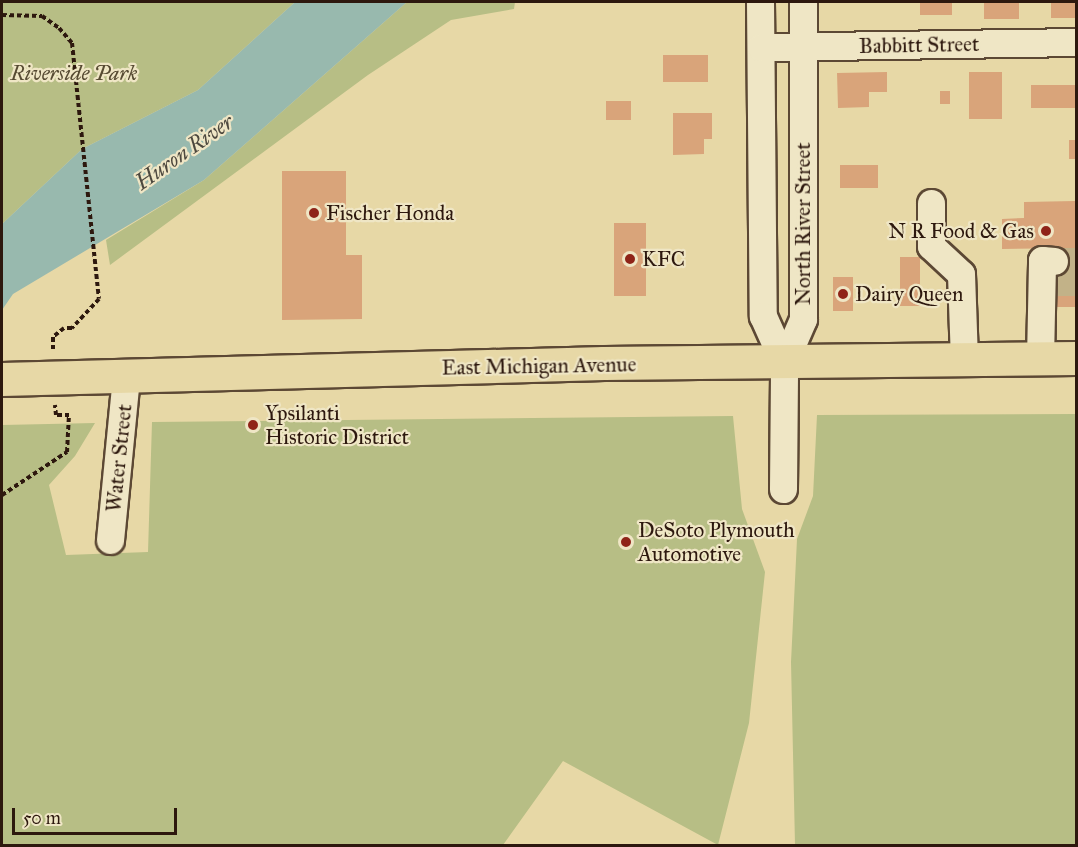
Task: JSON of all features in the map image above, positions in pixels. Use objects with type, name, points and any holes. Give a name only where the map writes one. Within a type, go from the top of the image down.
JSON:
[{"type":"main road","name":"East Michigan Avenue","points":[[2,379],[604,363],[784,363],[1077,358]]},
{"type":"street","name":"North River Street","points":[[760,2],[763,316],[784,363]]},
{"type":"street","name":"North River Street","points":[[784,363],[803,319],[803,2]]},
{"type":"street","name":"Babbitt Street","points":[[761,47],[1077,42]]},
{"type":"street","points":[[931,202],[931,246],[961,274],[964,359]]},
{"type":"street","points":[[1040,359],[1049,285]]},
{"type":"street","points":[[783,489],[784,363]]},
{"type":"street","name":"Water Street","points":[[110,540],[126,376]]},
{"type":"path","points":[[2,15],[42,16],[59,28],[72,43],[99,299],[72,328],[64,328],[53,337]]},
{"type":"path","points":[[2,495],[67,452],[69,415],[56,415]]},
{"type":"green space","name":"Riverside Park","points":[[2,2],[295,2],[198,90],[82,149],[2,224]]},
{"type":"green space","points":[[407,2],[515,2],[514,9],[451,20],[368,75],[110,265],[106,240],[204,180]]},
{"type":"green space","points":[[1076,414],[1076,845],[795,845],[791,662],[797,539],[813,496],[817,415]]},
{"type":"green space","points":[[733,416],[742,509],[765,572],[749,723],[718,845],[563,761],[503,845],[2,845],[2,425],[95,423],[75,456],[49,485],[66,555],[148,552],[152,422]]},
{"type":"water","name":"Huron River","points":[[295,2],[407,2],[204,180],[13,294],[2,310],[2,224],[82,149],[198,90]]},
{"type":"building","points":[[920,2],[952,2],[952,15],[920,15]]},
{"type":"building","points":[[984,2],[1019,2],[1019,19],[984,19]]},
{"type":"building","points":[[1051,2],[1076,2],[1076,18],[1051,18]]},
{"type":"building","points":[[663,55],[708,55],[708,82],[663,82]]},
{"type":"building","points":[[887,72],[887,92],[869,92],[869,107],[838,108],[837,73]]},
{"type":"building","points":[[969,72],[1002,72],[1002,119],[969,119]]},
{"type":"building","points":[[1031,85],[1076,85],[1076,108],[1031,108]]},
{"type":"building","points":[[940,91],[950,91],[950,104],[940,104]]},
{"type":"building","points":[[606,101],[631,101],[631,120],[606,120]]},
{"type":"building","points":[[673,113],[712,113],[712,139],[704,139],[704,154],[673,155]]},
{"type":"building","points":[[1069,140],[1076,140],[1076,159],[1069,159]]},
{"type":"building","points":[[840,165],[878,165],[878,188],[840,188]]},
{"type":"building","name":"Fischer Honda","points":[[282,171],[346,171],[346,255],[362,255],[362,319],[282,320]]},
{"type":"building","points":[[1075,201],[1076,248],[1002,249],[1002,219],[1024,218],[1024,202]]},
{"type":"building","name":"KFC","points":[[614,223],[646,223],[646,296],[614,296]]},
{"type":"building","points":[[1054,254],[1076,254],[1076,307],[1054,307]]},
{"type":"building","points":[[900,257],[920,257],[920,306],[900,306]]},
{"type":"building","name":"Dairy Queen","points":[[833,277],[853,277],[853,311],[833,311]]},
{"type":"tunnel","points":[[1054,261],[1076,261]]},
{"type":"tunnel","points":[[1054,282],[1076,282]]},
{"type":"place","name":"Fischer Honda","points":[[314,213]]},
{"type":"place","name":"N R Food & Gas","points":[[1046,231]]},
{"type":"place","name":"KFC","points":[[630,259]]},
{"type":"place","name":"Dairy Queen","points":[[843,294]]},
{"type":"place","name":"Ypsilanti Historic District","points":[[253,425]]},
{"type":"place","name":"DeSoto Plymouth Automotive","points":[[626,542]]}]
